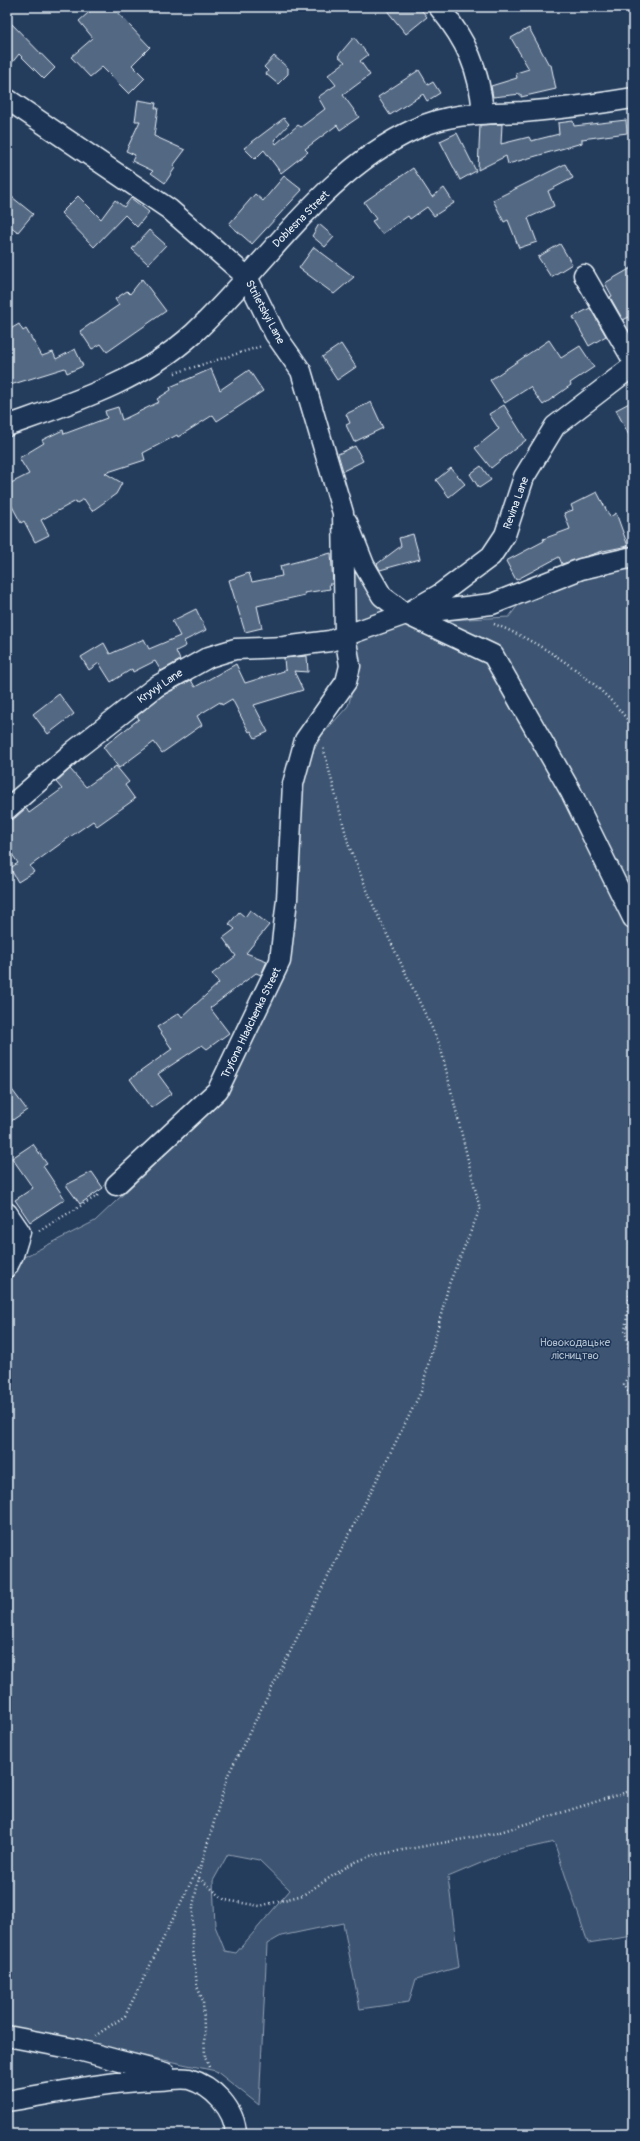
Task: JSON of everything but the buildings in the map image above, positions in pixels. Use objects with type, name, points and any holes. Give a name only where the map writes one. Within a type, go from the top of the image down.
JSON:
[{"type":"street","points":[[439,7],[467,47],[480,83],[483,112]]},
{"type":"street","name":"Doblesna Street","points":[[7,426],[114,384],[162,358],[193,334],[300,219],[339,181],[377,149],[416,129],[447,118],[483,112],[522,112],[593,105],[633,98]]},
{"type":"street","name":"Striletskyi Lane","points":[[7,99],[169,209],[247,277],[275,334],[301,371],[343,513],[345,635]]},
{"type":"street","points":[[584,275],[633,360]]},
{"type":"street","name":"Revina Lane","points":[[345,635],[406,614],[439,595],[491,556],[504,535],[524,477],[555,426],[633,366]]},
{"type":"street","points":[[343,513],[364,565],[382,596],[406,614],[493,655],[571,792],[633,918]]},
{"type":"street","name":"Revina Lane","points":[[406,614],[492,604],[581,569],[633,557]]},
{"type":"street","name":"Kryvyi Lane","points":[[7,809],[75,750],[156,686],[208,657],[235,648],[291,646],[330,641],[345,635]]},
{"type":"street","name":"Tryfona Hladchenka Street","points":[[116,1185],[218,1090],[280,961],[287,899],[293,784],[305,740],[346,682],[350,666],[345,635]]},
{"type":"street","points":[[7,1213],[20,1232],[13,1255],[7,1267]]},
{"type":"street","points":[[7,2036],[75,2049],[188,2079],[213,2092],[224,2103],[235,2125],[236,2134]]},
{"type":"street","points":[[7,2101],[125,2081],[188,2079]]},
{"type":"path","points":[[488,622],[522,635],[576,669],[625,715],[633,728]]},
{"type":"path","points":[[211,2072],[205,2057],[203,2001],[197,1986],[192,1939],[193,1906],[203,1859],[228,1775],[421,1392],[449,1284],[480,1209],[440,1045],[374,907],[349,846],[337,805],[322,743]]},
{"type":"path","points":[[20,1232],[28,1238],[116,1185]]},
{"type":"path","points":[[633,1284],[625,1330],[632,1366],[624,1384],[633,1400]]},
{"type":"path","points":[[199,1878],[225,1900],[260,1906],[303,1895],[351,1864],[370,1856],[497,1833],[633,1790]]},
{"type":"path","points":[[75,2049],[125,2016],[203,1859]]},
{"type":"green space","name":"Новокодацьке лісництво","points":[[633,561],[633,1936],[588,1943],[554,1842],[502,1854],[448,1877],[459,1967],[416,1979],[409,2002],[360,2009],[343,1923],[281,1936],[267,1944],[259,2105],[216,2071],[7,2027],[7,1277],[18,1260],[95,1221],[226,1097],[288,964],[302,775],[321,736],[348,706],[359,667],[349,569],[360,565],[405,622],[509,617],[524,597]],"holes":[[[228,1854],[259,1860],[290,1890],[236,1953],[225,1951],[215,1926],[213,1881]]]}]
